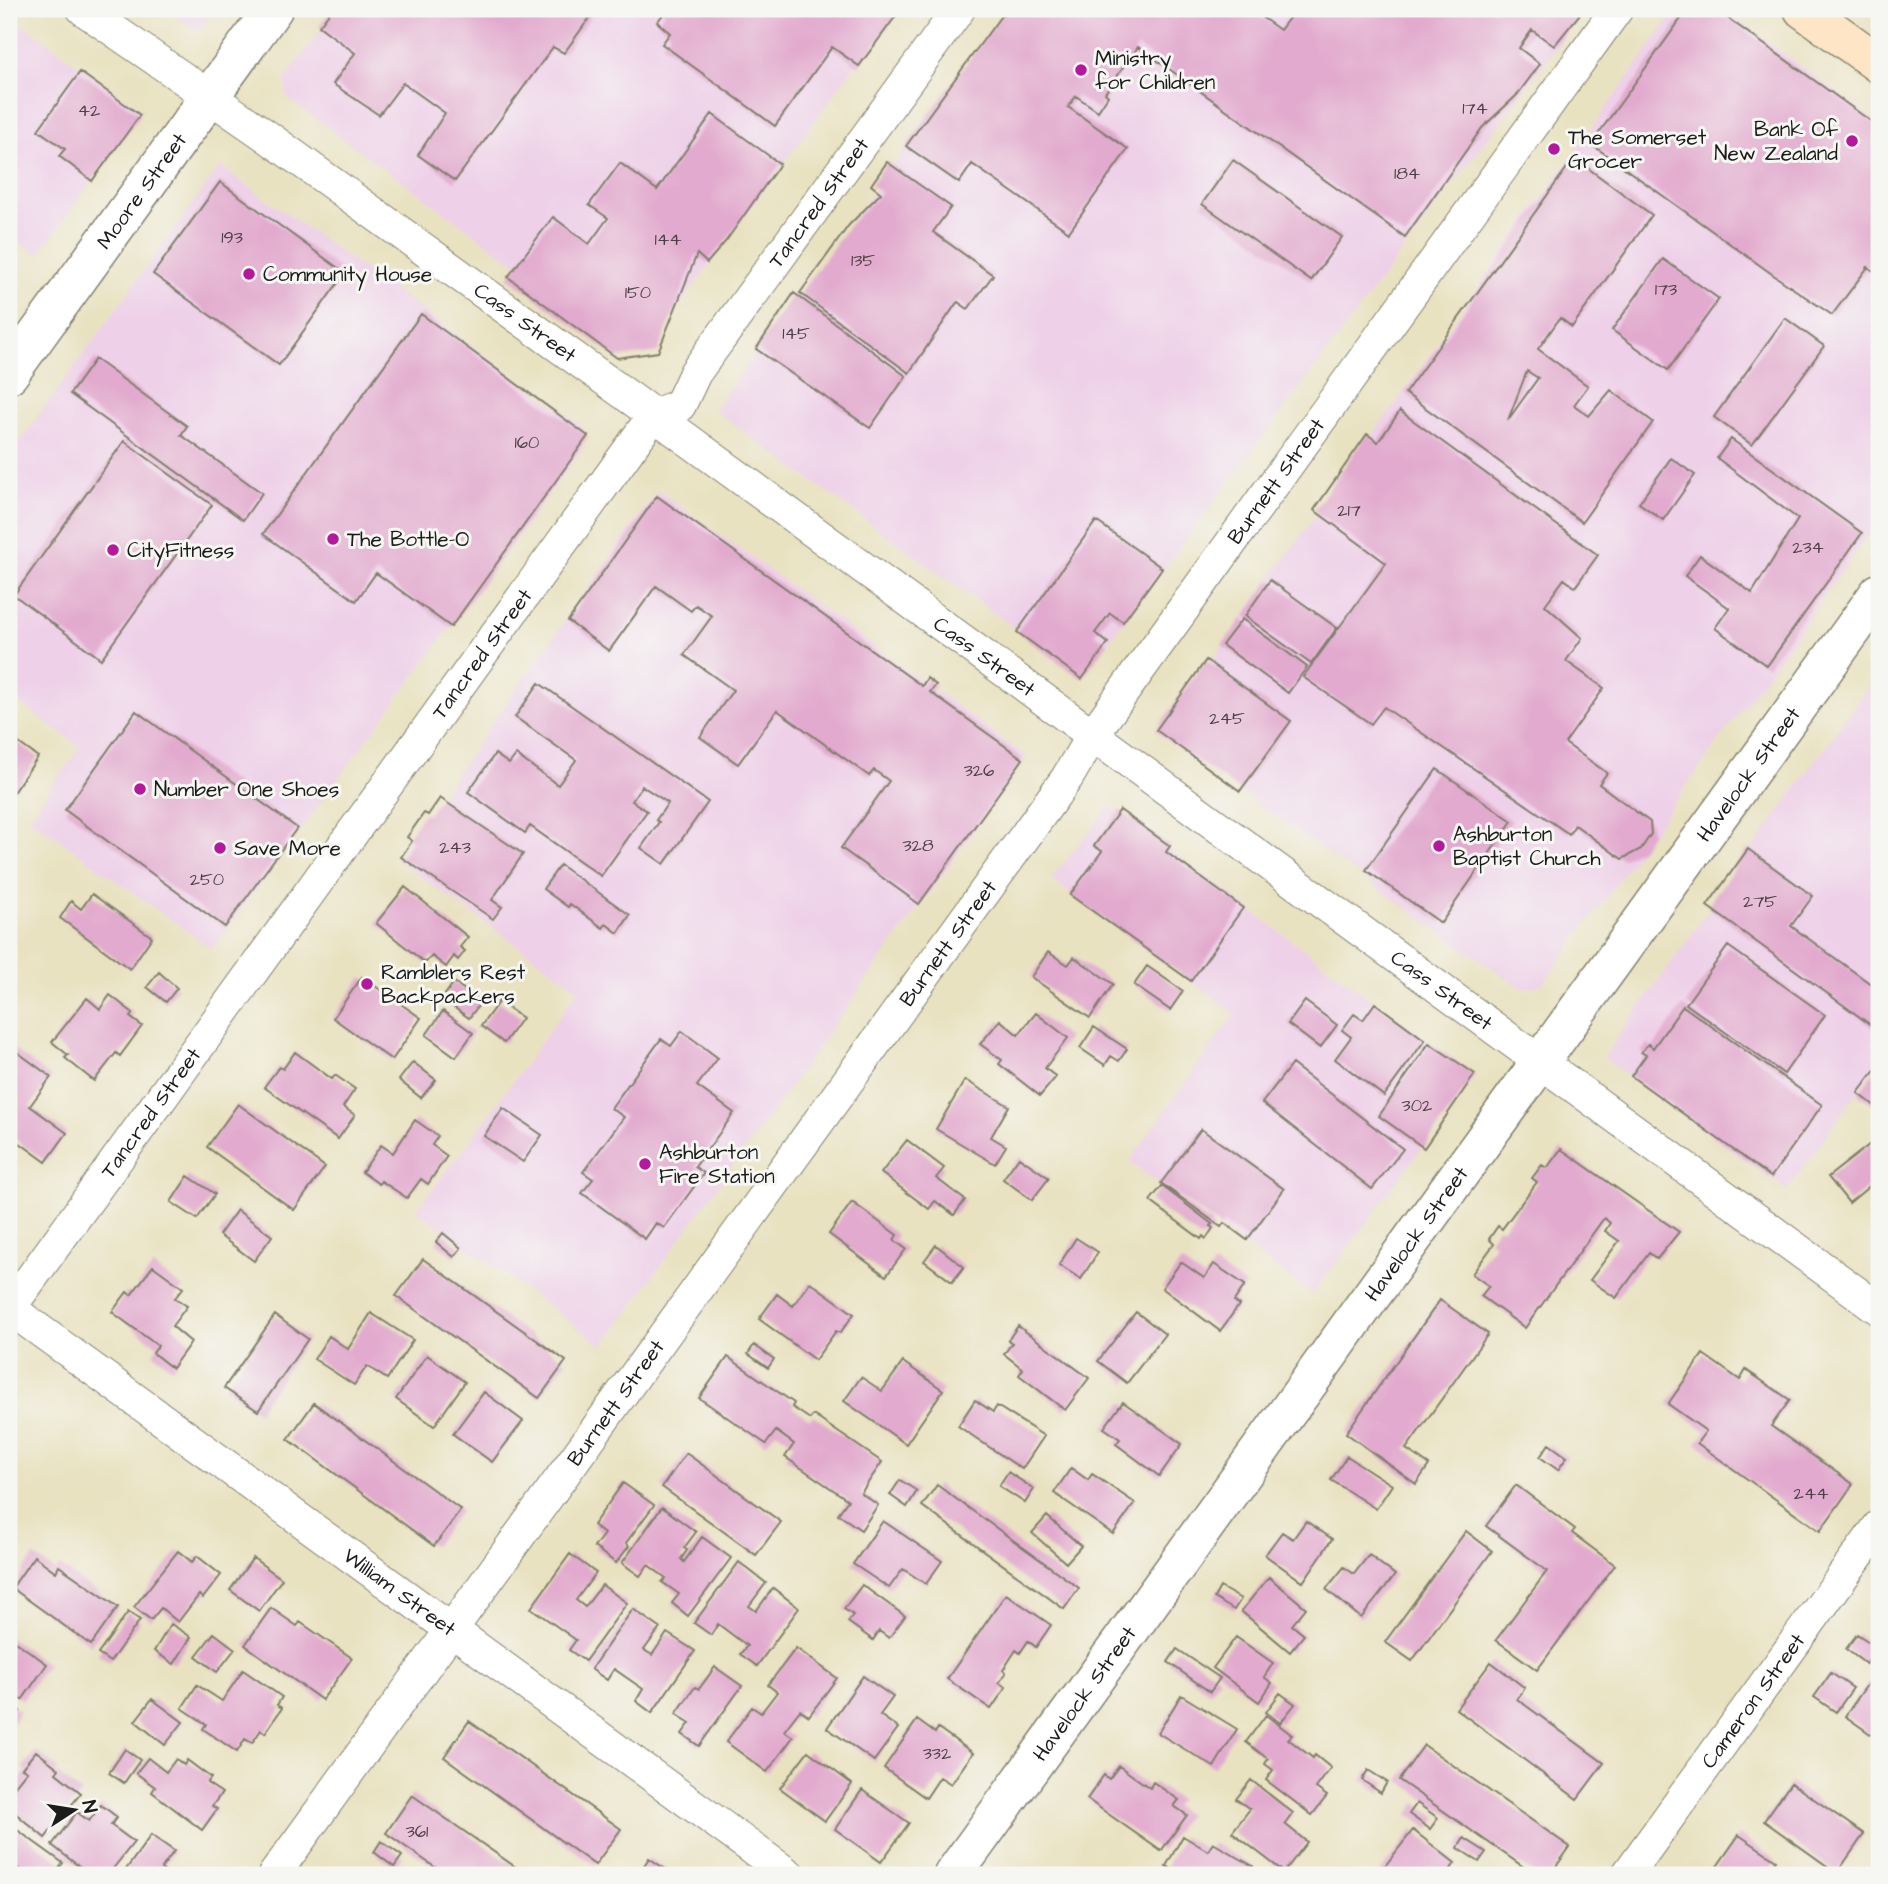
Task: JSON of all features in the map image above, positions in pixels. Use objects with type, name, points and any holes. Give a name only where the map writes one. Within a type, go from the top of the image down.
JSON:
[{"type":"main road","points":[[1802,9],[1879,64]]},
{"type":"street","name":"Cass Street","points":[[83,9],[210,96],[654,415],[1879,1309]]},
{"type":"street","name":"Moore Street","points":[[9,374],[274,9]]},
{"type":"street","name":"Tancred Street","points":[[9,1309],[654,415],[680,405],[695,373],[959,9]]},
{"type":"street","name":"Burnett Street","points":[[274,1875],[1067,778],[1093,734],[1617,9]]},
{"type":"street","name":"Havelock Street","points":[[953,1875],[1879,593]]},
{"type":"street","name":"William Street","points":[[9,1309],[789,1875]]},
{"type":"street","name":"Cameron Street","points":[[1627,1875],[1879,1526]]},
{"type":"shaded area","points":[[166,9],[215,9],[198,31]]},
{"type":"shaded area","points":[[336,9],[896,9],[643,356],[287,98],[285,79]]},
{"type":"shaded area","points":[[1008,9],[1585,9],[1082,677],[714,410]]},
{"type":"shaded area","points":[[1677,9],[1724,9],[1879,124],[1879,520],[1543,984],[1522,989],[1159,735]]},
{"type":"shaded area","points":[[9,15],[142,111],[38,255],[9,235]]},
{"type":"shaded area","points":[[220,166],[582,425],[584,447],[212,949],[29,818],[80,747],[9,695],[9,457]]},
{"type":"shaded area","points":[[658,490],[1027,757],[603,1346],[416,1210],[473,1137],[579,989],[396,859]]},
{"type":"shaded area","points":[[1879,672],[1879,1061],[1787,1190],[1603,1058]]},
{"type":"shaded area","points":[[1110,806],[1475,1076],[1313,1294],[1129,1162],[1235,1013],[1051,879]]},
{"type":"building","points":[[332,9],[596,9],[564,53],[553,47],[455,181],[418,155],[445,113],[403,83],[379,115],[333,84],[355,53],[319,26]]},
{"type":"building","points":[[659,9],[901,9],[859,66],[832,47],[775,126],[662,44],[670,33],[657,22],[665,12]]},
{"type":"building","points":[[1006,9],[1250,9],[1280,30],[1296,9],[1310,9],[1315,12],[1317,9],[1584,9],[1554,46],[1532,30],[1519,48],[1540,64],[1517,95],[1482,128],[1405,237],[1138,47],[1105,93],[1108,96],[1098,111],[1076,96],[1068,107],[1128,149],[1069,232],[972,164],[959,183],[906,146]]},
{"type":"building","points":[[1688,9],[1715,9],[1879,127],[1879,275],[1868,267],[1832,315],[1591,144]]},
{"type":"building","points":[[80,72],[140,115],[92,181],[59,156],[65,149],[38,130]]},
{"type":"building","points":[[712,114],[780,164],[726,241],[707,263],[697,254],[658,352],[617,358],[508,277],[553,217],[589,244],[608,218],[589,205],[620,163],[657,190]]},
{"type":"building","points":[[1574,158],[1652,215],[1572,327],[1560,318],[1538,349],[1588,386],[1574,405],[1589,416],[1611,390],[1653,422],[1582,522],[1405,393]],"holes":[[[1527,371],[1538,378],[1508,420]]]},
{"type":"building","points":[[1233,160],[1342,237],[1311,281],[1202,204]]},
{"type":"building","points":[[887,162],[951,207],[933,232],[993,275],[968,309],[958,302],[956,304],[909,373],[800,293],[849,225],[881,193],[871,185]]},
{"type":"building","name":"Community House","points":[[220,182],[345,273],[279,365],[153,274]]},
{"type":"building","points":[[1663,259],[1719,299],[1668,370],[1612,330]]},
{"type":"building","points":[[794,293],[906,376],[870,428],[756,349]]},
{"type":"building","points":[[421,314],[588,436],[451,627],[376,573],[356,601],[263,534]]},
{"type":"building","points":[[1785,318],[1824,346],[1752,445],[1714,417]]},
{"type":"building","points":[[95,359],[187,426],[181,435],[262,493],[243,520],[70,394]]},
{"type":"building","points":[[1400,411],[1598,555],[1575,587],[1564,579],[1545,605],[1582,638],[1566,661],[1604,688],[1565,743],[1607,773],[1599,784],[1650,822],[1651,834],[1641,849],[1622,859],[1575,825],[1569,834],[1384,707],[1371,724],[1303,677],[1386,563],[1314,510],[1367,434],[1378,442]]},
{"type":"building","points":[[1731,439],[1862,533],[1767,666],[1715,628],[1729,608],[1685,576],[1700,555],[1752,593],[1798,519],[1717,458]]},
{"type":"building","name":"CityFitness","points":[[124,441],[212,505],[101,659],[14,595]]},
{"type":"building","points":[[1671,458],[1695,475],[1663,520],[1639,503]]},
{"type":"building","points":[[657,496],[922,686],[927,678],[936,685],[930,692],[1023,759],[919,904],[841,848],[889,781],[874,770],[869,776],[777,710],[738,764],[700,737],[733,690],[684,655],[712,616],[696,605],[691,611],[656,586],[609,651],[568,621]]},
{"type":"building","points":[[1096,521],[1162,568],[1123,622],[1110,613],[1095,633],[1108,643],[1082,679],[1017,632]]},
{"type":"building","points":[[1270,580],[1337,628],[1311,664],[1245,616]]},
{"type":"building","points":[[1242,619],[1307,667],[1288,693],[1222,645]]},
{"type":"building","points":[[1206,660],[1291,721],[1240,791],[1156,730]]},
{"type":"building","points":[[539,683],[708,802],[664,864],[641,848],[668,803],[642,786],[632,801],[647,811],[601,876],[530,826],[525,833],[468,792],[495,754],[509,764],[516,755],[558,785],[576,760],[515,717]]},
{"type":"building","points":[[136,711],[297,828],[225,927],[65,810]]},
{"type":"building","points":[[9,736],[38,757],[9,798]]},
{"type":"building","name":"Ashburton Baptist Church","points":[[1437,769],[1512,821],[1441,923],[1366,870]]},
{"type":"building","points":[[440,798],[523,854],[492,900],[502,907],[493,919],[401,857],[412,841],[407,837],[424,813],[428,815]]},
{"type":"building","points":[[1120,810],[1170,846],[1166,852],[1243,908],[1191,981],[1070,895],[1102,851],[1094,846]]},
{"type":"building","points":[[1748,849],[1813,896],[1791,926],[1879,990],[1879,1031],[1707,906]]},
{"type":"building","points":[[560,865],[630,915],[618,933],[606,924],[603,928],[570,904],[568,907],[543,889]]},
{"type":"building","points":[[405,887],[468,937],[460,947],[465,951],[458,960],[454,956],[446,967],[432,956],[425,963],[376,923]]},
{"type":"building","points":[[92,894],[152,937],[130,969],[60,918],[71,901],[81,909]]},
{"type":"building","points":[[1728,946],[1825,1015],[1784,1074],[1686,1004]]},
{"type":"building","points":[[1048,952],[1068,965],[1074,957],[1113,984],[1090,1018],[1031,977]]},
{"type":"building","points":[[1147,966],[1183,991],[1170,1010],[1134,985]]},
{"type":"building","points":[[159,972],[177,988],[166,1002],[147,987]]},
{"type":"building","points":[[362,977],[421,1018],[392,1060],[333,1018]]},
{"type":"building","points":[[454,982],[481,1002],[469,1018],[442,999]]},
{"type":"building","points":[[110,995],[133,1013],[130,1017],[142,1026],[120,1056],[116,1053],[94,1081],[65,1058],[68,1055],[52,1042],[87,998],[100,1009]]},
{"type":"building","points":[[499,1001],[522,1018],[504,1043],[481,1026]]},
{"type":"building","points":[[1305,1001],[1337,1025],[1320,1048],[1288,1024]]},
{"type":"building","points":[[1375,1003],[1425,1040],[1384,1096],[1335,1059],[1351,1037],[1342,1030],[1354,1014],[1363,1020]]},
{"type":"building","points":[[1683,1006],[1822,1105],[1771,1177],[1631,1076],[1646,1055],[1641,1052],[1648,1044],[1653,1048]]},
{"type":"building","points":[[443,1011],[473,1033],[456,1057],[426,1035]]},
{"type":"building","points":[[1036,1013],[1068,1038],[1045,1068],[1056,1077],[1040,1096],[999,1064],[1002,1060],[980,1044],[1000,1020],[1018,1035]]},
{"type":"building","points":[[1094,1027],[1127,1049],[1119,1061],[1111,1056],[1105,1065],[1080,1048]]},
{"type":"building","points":[[682,1031],[718,1058],[697,1086],[734,1113],[695,1167],[704,1173],[664,1228],[656,1223],[645,1239],[582,1193],[593,1179],[583,1172],[624,1117],[611,1108],[661,1039],[671,1046]]},
{"type":"building","points":[[1429,1043],[1475,1074],[1424,1148],[1379,1116]]},
{"type":"building","points":[[9,1046],[51,1077],[30,1106],[67,1133],[46,1162],[9,1135],[13,1128],[9,1125]]},
{"type":"building","points":[[295,1052],[332,1079],[335,1075],[355,1089],[343,1107],[355,1115],[338,1139],[264,1087],[279,1067],[283,1069]]},
{"type":"building","points":[[413,1062],[436,1080],[421,1098],[399,1080]]},
{"type":"building","points":[[1292,1064],[1403,1149],[1372,1189],[1262,1103]]},
{"type":"building","points":[[1879,1065],[1879,1109],[1858,1093]]},
{"type":"building","points":[[965,1080],[1009,1106],[991,1137],[1006,1146],[995,1164],[936,1129]]},
{"type":"building","points":[[238,1104],[325,1167],[294,1210],[207,1147]]},
{"type":"building","points":[[503,1108],[542,1135],[523,1162],[484,1136]]},
{"type":"building","points":[[415,1120],[438,1136],[432,1145],[447,1156],[428,1184],[421,1179],[407,1198],[362,1172],[381,1145],[393,1153]]},
{"type":"building","points":[[1201,1129],[1284,1189],[1247,1240],[1224,1223],[1221,1227],[1161,1183]]},
{"type":"building","points":[[1879,1137],[1879,1183],[1877,1180],[1849,1203],[1828,1177]]},
{"type":"building","points":[[907,1140],[944,1168],[936,1178],[965,1200],[954,1215],[935,1201],[929,1209],[881,1173]]},
{"type":"building","points":[[1561,1149],[1679,1232],[1657,1259],[1649,1253],[1616,1298],[1590,1280],[1619,1241],[1605,1231],[1610,1223],[1604,1218],[1525,1328],[1481,1296],[1489,1286],[1472,1274],[1494,1244],[1489,1239],[1498,1226],[1502,1229],[1537,1182],[1532,1178],[1542,1165],[1547,1168]]},
{"type":"building","points":[[1019,1157],[1049,1178],[1032,1200],[1003,1179]]},
{"type":"building","points":[[188,1176],[215,1194],[197,1219],[171,1202]]},
{"type":"building","points":[[1162,1186],[1212,1224],[1210,1226],[1213,1228],[1206,1239],[1203,1236],[1201,1239],[1150,1201]]},
{"type":"building","points":[[852,1202],[897,1235],[894,1240],[906,1249],[886,1276],[829,1234]]},
{"type":"building","points":[[237,1210],[272,1236],[254,1261],[219,1235]]},
{"type":"building","points":[[443,1233],[461,1248],[454,1257],[436,1242]]},
{"type":"building","points":[[1076,1238],[1098,1252],[1081,1279],[1059,1265]]},
{"type":"building","points":[[936,1245],[964,1267],[952,1282],[924,1261]]},
{"type":"building","points":[[423,1259],[566,1361],[539,1398],[396,1296]]},
{"type":"building","points":[[1181,1262],[1204,1278],[1214,1264],[1245,1285],[1234,1301],[1239,1305],[1220,1331],[1162,1288]]},
{"type":"building","points":[[153,1266],[183,1288],[175,1298],[187,1306],[172,1326],[191,1342],[172,1368],[153,1353],[158,1346],[112,1312],[127,1292],[131,1295]]},
{"type":"building","points":[[810,1282],[854,1314],[840,1333],[836,1331],[815,1360],[759,1319],[777,1294],[793,1306]]},
{"type":"building","points":[[1440,1300],[1488,1334],[1406,1449],[1429,1465],[1416,1484],[1346,1433]]},
{"type":"building","points":[[1136,1312],[1165,1334],[1127,1383],[1098,1361]]},
{"type":"building","points":[[371,1313],[413,1340],[387,1379],[367,1366],[354,1385],[314,1359],[329,1336],[348,1349]]},
{"type":"building","points":[[275,1315],[308,1339],[258,1411],[224,1388]]},
{"type":"building","points":[[1018,1326],[1089,1378],[1065,1410],[1019,1375],[1023,1369],[1004,1354],[1012,1343],[1008,1340]]},
{"type":"building","points":[[754,1345],[774,1359],[768,1368],[748,1354]]},
{"type":"building","points":[[1703,1354],[1740,1380],[1746,1370],[1790,1400],[1771,1426],[1853,1484],[1820,1531],[1697,1443],[1706,1431],[1668,1404]]},
{"type":"building","points":[[427,1355],[465,1382],[434,1426],[396,1399]]},
{"type":"building","points":[[728,1357],[794,1403],[792,1407],[810,1419],[813,1415],[882,1462],[861,1493],[878,1505],[861,1530],[838,1514],[848,1500],[785,1457],[794,1444],[776,1431],[766,1444],[699,1398]]},
{"type":"building","points":[[903,1362],[943,1390],[906,1444],[844,1401],[861,1377],[882,1391]]},
{"type":"building","points":[[484,1392],[523,1421],[492,1462],[453,1434]]},
{"type":"building","points":[[975,1400],[993,1412],[997,1406],[1044,1436],[1022,1469],[958,1426]]},
{"type":"building","points":[[1123,1402],[1182,1444],[1159,1476],[1116,1444],[1120,1439],[1104,1428]]},
{"type":"building","points":[[314,1403],[461,1510],[434,1546],[288,1439]]},
{"type":"building","points":[[1549,1444],[1567,1457],[1558,1470],[1540,1457]]},
{"type":"building","points":[[686,1453],[781,1522],[756,1555],[662,1487]]},
{"type":"building","points":[[1347,1456],[1392,1485],[1376,1509],[1331,1480]]},
{"type":"building","points":[[1071,1468],[1088,1480],[1092,1474],[1135,1503],[1113,1534],[1054,1493]]},
{"type":"building","points":[[1008,1472],[1034,1489],[1025,1503],[999,1486]]},
{"type":"building","points":[[900,1480],[917,1491],[907,1507],[890,1495]]},
{"type":"building","points":[[623,1483],[654,1505],[626,1543],[629,1546],[616,1563],[594,1547],[604,1534],[593,1525]]},
{"type":"building","points":[[937,1485],[1079,1588],[1064,1609],[922,1506]]},
{"type":"building","points":[[1516,1485],[1575,1529],[1572,1533],[1615,1565],[1537,1670],[1496,1640],[1547,1571],[1486,1526]]},
{"type":"building","points":[[662,1507],[696,1532],[684,1548],[687,1550],[681,1559],[684,1562],[702,1537],[731,1558],[688,1616],[672,1603],[679,1594],[662,1582],[666,1578],[648,1565],[640,1576],[622,1563]]},
{"type":"building","points":[[1047,1516],[1081,1546],[1066,1563],[1032,1533]]},
{"type":"building","points":[[883,1521],[942,1561],[926,1584],[903,1569],[889,1588],[853,1564]]},
{"type":"building","points":[[1306,1521],[1332,1539],[1303,1582],[1265,1555],[1282,1532],[1293,1539]]},
{"type":"building","points":[[1466,1531],[1492,1551],[1412,1661],[1385,1642]]},
{"type":"building","points":[[178,1551],[192,1562],[197,1556],[221,1575],[203,1598],[199,1595],[178,1622],[161,1608],[151,1620],[134,1607]]},
{"type":"building","points":[[570,1554],[596,1573],[576,1600],[585,1607],[602,1585],[627,1603],[585,1661],[569,1650],[576,1640],[531,1608]]},
{"type":"building","points":[[1369,1555],[1395,1575],[1361,1618],[1326,1589],[1344,1567],[1354,1574]]},
{"type":"building","points":[[34,1556],[56,1572],[59,1566],[118,1607],[91,1645],[12,1588]]},
{"type":"building","points":[[253,1558],[282,1579],[259,1611],[230,1590]]},
{"type":"building","points":[[739,1562],[766,1583],[749,1606],[756,1611],[773,1588],[799,1608],[757,1666],[740,1654],[747,1646],[718,1624],[711,1635],[694,1623]]},
{"type":"building","points":[[1269,1577],[1306,1608],[1292,1625],[1304,1635],[1290,1652],[1241,1611]]},
{"type":"building","points":[[862,1585],[905,1616],[889,1638],[879,1631],[873,1640],[848,1622],[853,1615],[844,1609]]},
{"type":"building","points":[[1220,1587],[1241,1599],[1234,1610],[1214,1598]]},
{"type":"building","points":[[1006,1594],[1051,1625],[1036,1647],[1028,1641],[1020,1653],[1016,1650],[1003,1670],[1006,1673],[999,1683],[1006,1687],[991,1709],[947,1679]]},
{"type":"building","points":[[271,1608],[297,1626],[300,1622],[352,1658],[322,1700],[245,1645]]},
{"type":"building","points":[[633,1609],[660,1628],[644,1650],[652,1655],[667,1633],[695,1651],[652,1713],[636,1701],[643,1689],[614,1669],[607,1680],[591,1669]]},
{"type":"building","points":[[128,1612],[140,1620],[110,1662],[98,1654]]},
{"type":"building","points":[[171,1624],[191,1637],[174,1664],[154,1651]]},
{"type":"building","points":[[214,1633],[235,1649],[217,1672],[196,1656]]},
{"type":"building","points":[[1857,1634],[1878,1648],[1866,1664],[1846,1649]]},
{"type":"building","points":[[9,1637],[47,1664],[22,1700],[9,1691]]},
{"type":"building","points":[[1236,1637],[1273,1663],[1264,1677],[1272,1683],[1259,1702],[1213,1668]]},
{"type":"building","points":[[796,1648],[837,1678],[809,1716],[800,1710],[784,1731],[793,1737],[767,1772],[726,1742],[752,1707],[761,1713],[777,1692],[768,1685]]},
{"type":"building","points":[[1177,1649],[1220,1678],[1210,1692],[1168,1662]]},
{"type":"building","points":[[1491,1662],[1525,1688],[1517,1699],[1604,1763],[1577,1799],[1456,1709]]},
{"type":"building","points":[[715,1667],[742,1686],[699,1746],[682,1734],[690,1723],[676,1714],[695,1687],[699,1689]]},
{"type":"building","points":[[243,1670],[282,1697],[277,1705],[282,1708],[265,1733],[261,1730],[252,1743],[245,1739],[237,1752],[203,1729],[206,1724],[182,1708],[197,1685],[222,1701]]},
{"type":"building","points":[[1831,1673],[1853,1688],[1836,1712],[1814,1697]]},
{"type":"building","points":[[863,1676],[893,1697],[880,1715],[898,1728],[874,1761],[827,1728]]},
{"type":"building","points":[[1869,1682],[1879,1688],[1879,1740],[1845,1716]]},
{"type":"building","points":[[1280,1693],[1295,1704],[1280,1723],[1266,1712]]},
{"type":"building","points":[[1181,1695],[1237,1729],[1214,1767],[1158,1733]]},
{"type":"building","points":[[152,1699],[183,1722],[165,1745],[135,1721]]},
{"type":"building","points":[[9,1704],[20,1711],[11,1726],[9,1725]]},
{"type":"building","points":[[1266,1715],[1292,1735],[1288,1739],[1331,1768],[1316,1788],[1327,1796],[1312,1815],[1266,1780],[1273,1770],[1265,1764],[1268,1759],[1246,1742]]},
{"type":"building","points":[[917,1720],[935,1733],[938,1728],[973,1753],[951,1784],[940,1777],[926,1798],[884,1768]]},
{"type":"building","points":[[469,1721],[621,1829],[595,1865],[444,1757]]},
{"type":"building","points":[[1424,1745],[1570,1847],[1550,1875],[1535,1875],[1399,1780]]},
{"type":"building","points":[[125,1749],[140,1760],[124,1783],[109,1773]]},
{"type":"building","points":[[36,1751],[59,1769],[56,1773],[81,1793],[45,1838],[9,1808],[9,1793],[27,1771],[22,1768]]},
{"type":"building","points":[[808,1751],[852,1784],[825,1821],[780,1788]]},
{"type":"building","points":[[148,1758],[166,1772],[176,1759],[184,1765],[187,1760],[211,1778],[207,1783],[222,1793],[212,1806],[217,1809],[202,1830],[152,1792],[155,1787],[136,1773]]},
{"type":"building","points":[[1119,1766],[1150,1788],[1153,1782],[1179,1800],[1174,1806],[1187,1815],[1161,1851],[1087,1799],[1104,1775],[1109,1779]]},
{"type":"building","points":[[1368,1770],[1387,1782],[1381,1793],[1362,1780]]},
{"type":"building","points":[[1251,1780],[1293,1813],[1285,1824],[1307,1842],[1284,1872],[1232,1832],[1250,1809],[1236,1799]]},
{"type":"building","points":[[1791,1783],[1864,1834],[1837,1873],[1764,1821]]},
{"type":"building","points":[[862,1790],[909,1823],[881,1862],[835,1829]]},
{"type":"building","points":[[412,1795],[527,1875],[446,1875],[386,1833]]},
{"type":"building","points":[[1417,1803],[1438,1818],[1430,1829],[1409,1814]]},
{"type":"building","points":[[101,1805],[117,1817],[111,1825],[134,1842],[108,1875],[83,1875],[86,1872],[52,1845],[77,1812],[89,1821]]},
{"type":"building","points":[[9,1824],[63,1863],[54,1875],[28,1875],[16,1867],[9,1875]]},
{"type":"building","points":[[1413,1830],[1455,1863],[1451,1869],[1460,1875],[1378,1875]]},
{"type":"building","points":[[151,1835],[174,1851],[161,1869],[169,1875],[122,1875]]},
{"type":"building","points":[[1739,1835],[1776,1860],[1766,1875],[1711,1875]]},
{"type":"building","points":[[1183,1836],[1208,1851],[1213,1843],[1253,1866],[1247,1875],[1182,1875],[1166,1866]]},
{"type":"building","points":[[1464,1838],[1486,1852],[1479,1862],[1458,1848]]},
{"type":"building","points":[[381,1841],[402,1856],[394,1867],[374,1852]]},
{"type":"building","points":[[649,1858],[674,1875],[638,1875]]},
{"type":"place","name":"Ministry for Children","points":[[1081,70]]},
{"type":"place","name":"Bank Of New Zealand","points":[[1852,141]]},
{"type":"place","name":"The Somerset Grocer","points":[[1554,149]]},
{"type":"place","name":"Community House","points":[[249,274]]},
{"type":"place","name":"The Bottle-O","points":[[333,539]]},
{"type":"place","name":"CityFitness","points":[[113,550]]},
{"type":"place","name":"Number One Shoes","points":[[140,789]]},
{"type":"place","name":"Ashburton Baptist Church","points":[[1439,846]]},
{"type":"place","name":"Save More","points":[[220,848]]},
{"type":"place","name":"Ramblers Rest Backpackers","points":[[367,984]]},
{"type":"place","name":"Ashburton Fire Station","points":[[645,1164]]}]
